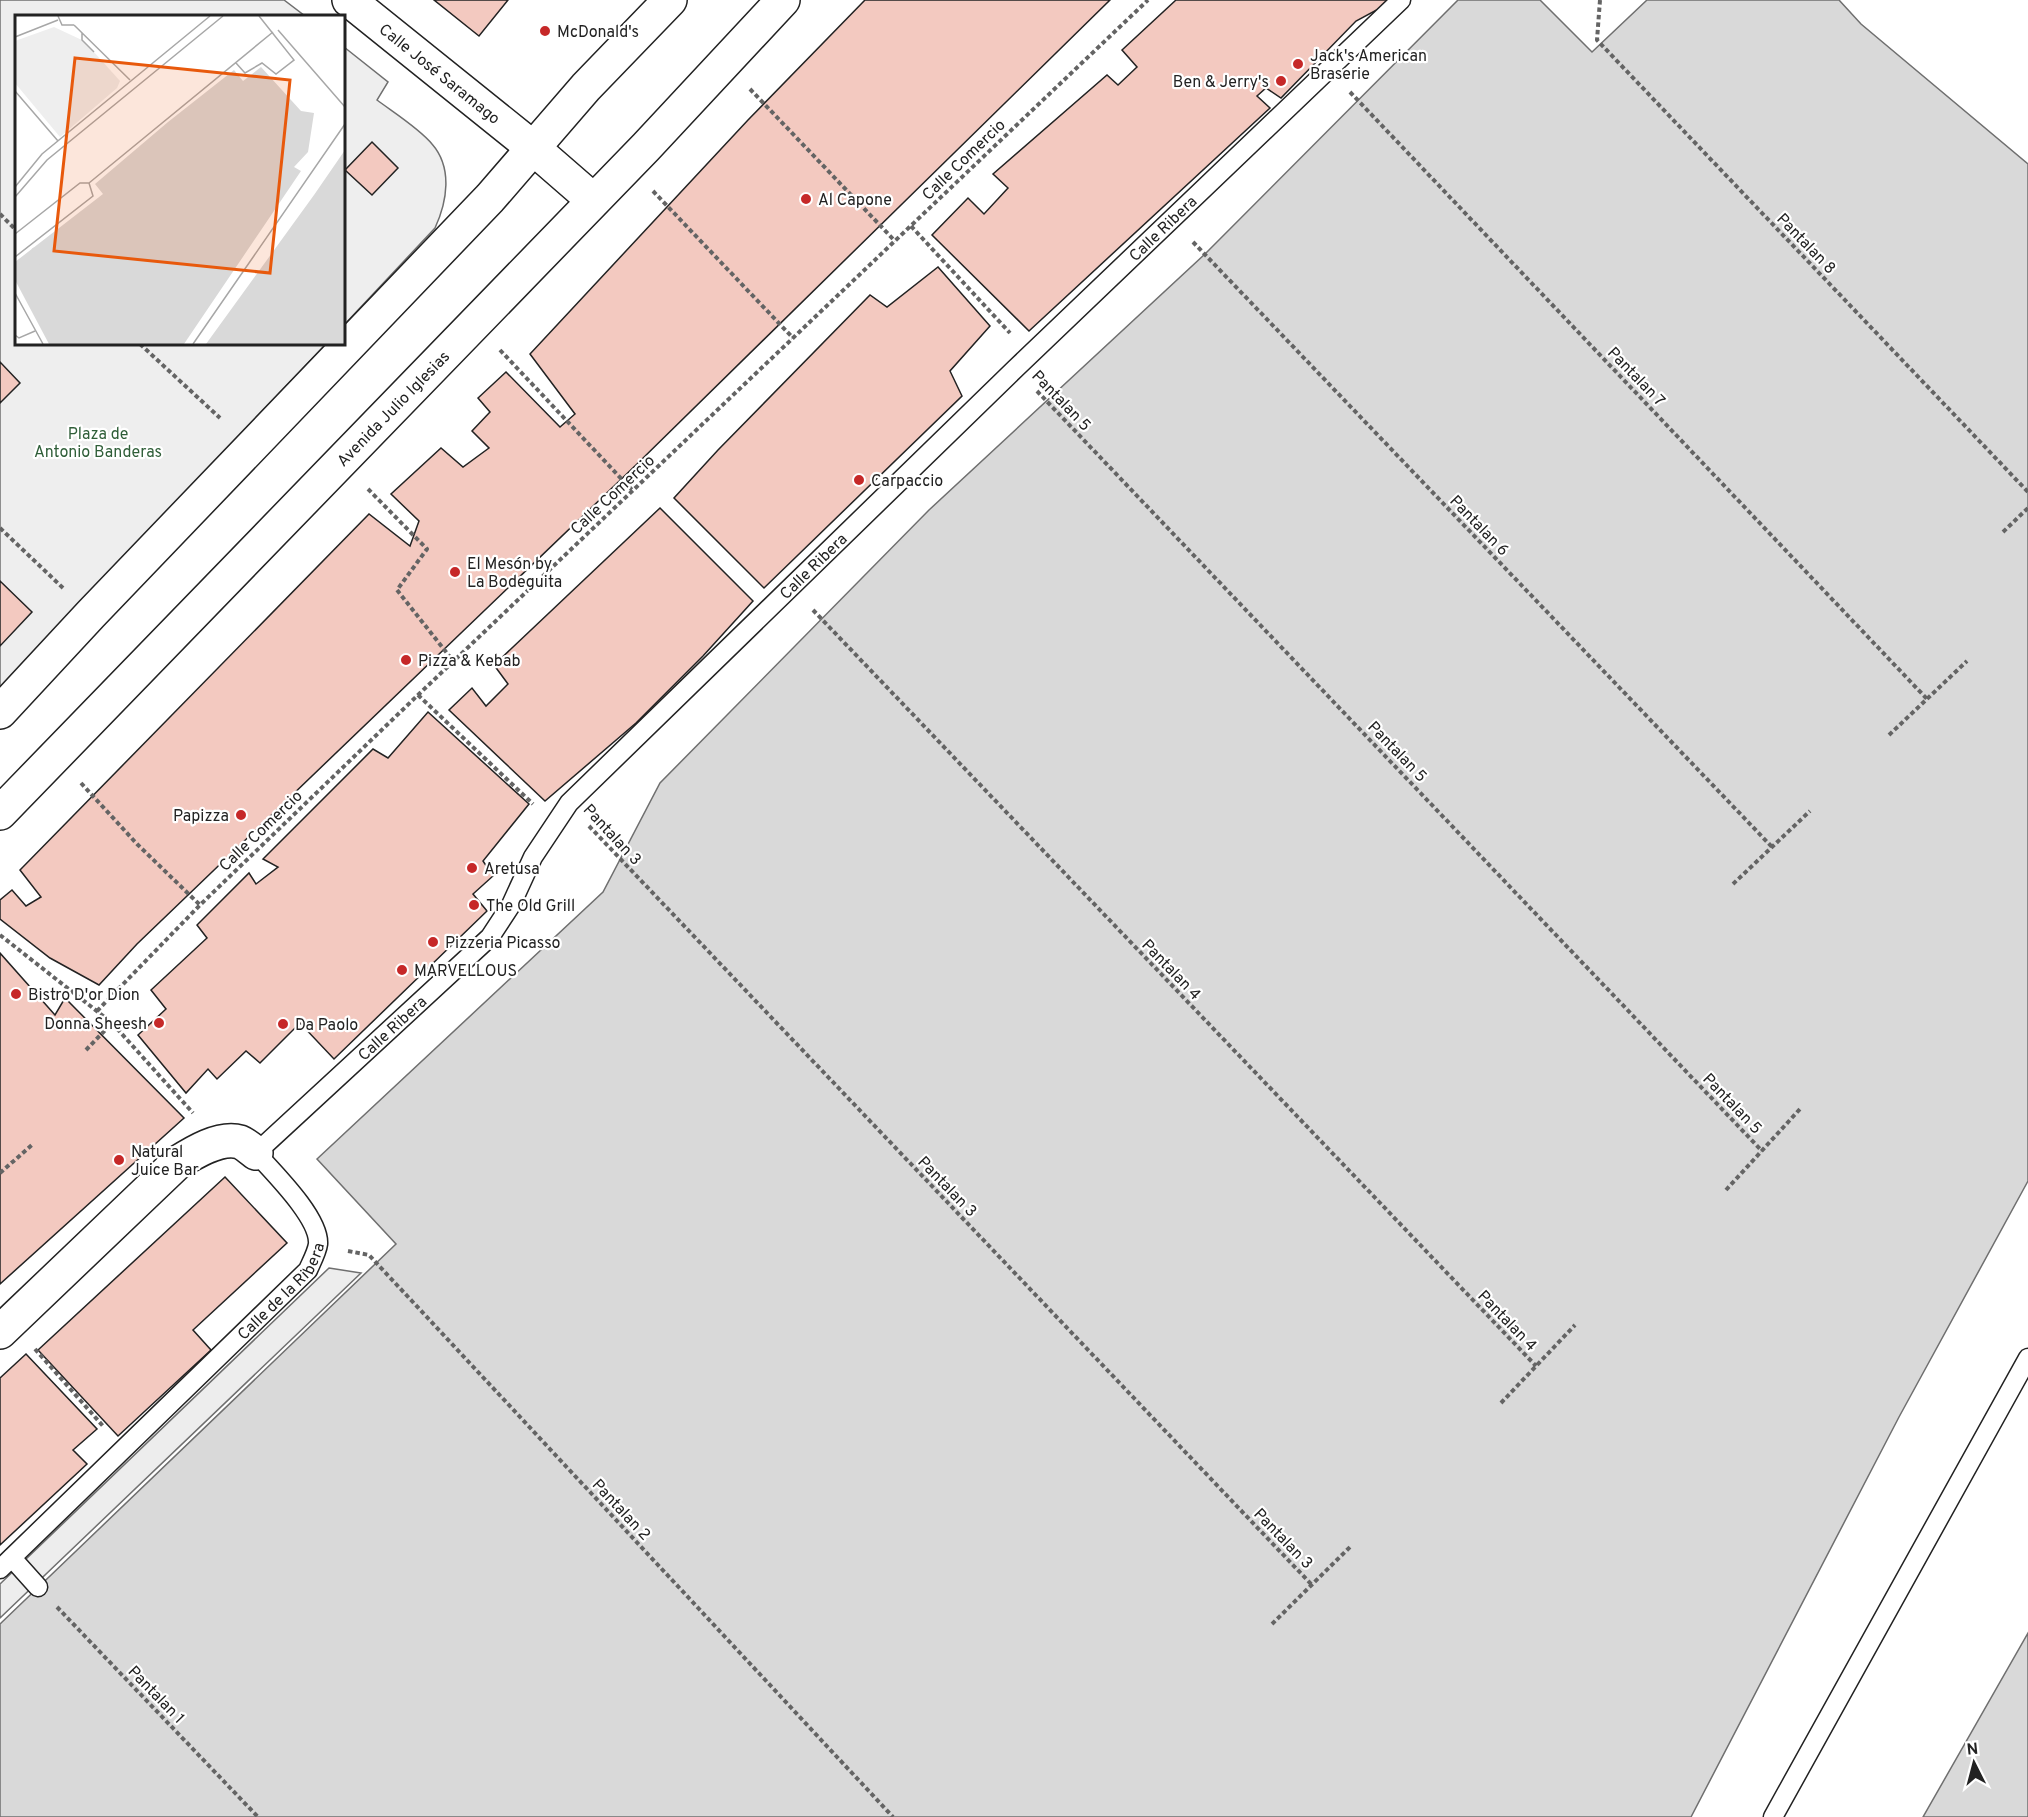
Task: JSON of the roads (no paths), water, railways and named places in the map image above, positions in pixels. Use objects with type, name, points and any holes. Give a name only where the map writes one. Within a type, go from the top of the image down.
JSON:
[{"type":"street","name":"Calle José Saramago","points":[[350,0],[532,147],[593,200]]},
{"type":"street","points":[[0,712],[490,198],[585,87],[669,0]]},
{"type":"street","name":"Avenida Julio Iglesias","points":[[0,813],[593,200],[783,0]]},
{"type":"street","name":"Calle de la Ribera","points":[[5,1327],[177,1163],[197,1150],[219,1143],[240,1142],[256,1153]]},
{"type":"lane","name":"Calle Ribera","points":[[256,1153],[490,937],[511,905],[532,857],[569,803],[1015,369],[1401,0]]},
{"type":"lane","name":"Calle de la Ribera","points":[[6,1563],[308,1270],[318,1244],[315,1227],[295,1196],[256,1153]]},
{"type":"lane","points":[[1773,1817],[2028,1358]]},
{"type":"lane","points":[[6,1563],[38,1587]]},
{"type":"place","name":"McDonald's","points":[[545,31]]},
{"type":"place","name":"Jack's American Braserie","points":[[1298,64]]},
{"type":"place","name":"Ben & Jerry's","points":[[1281,81]]},
{"type":"place","name":"Al Capone","points":[[806,199]]},
{"type":"place","name":"Carpaccio","points":[[859,480]]},
{"type":"place","name":"El Mesón by La Bodeguita","points":[[455,572]]},
{"type":"place","name":"Pizza & Kebab","points":[[406,660]]},
{"type":"place","name":"Papizza","points":[[241,815]]},
{"type":"place","name":"Aretusa","points":[[472,868]]},
{"type":"place","name":"The Old Grill","points":[[474,905]]},
{"type":"place","name":"Pizzeria Picasso","points":[[433,942]]},
{"type":"place","name":"MARVELLOUS","points":[[402,970]]},
{"type":"place","name":"Bistro D'or Dion","points":[[16,994]]},
{"type":"place","name":"Donna Sheesh","points":[[159,1023]]},
{"type":"place","name":"Da Paolo","points":[[283,1024]]},
{"type":"place","name":"Natural Juice Bar","points":[[119,1160]]},
{"type":"park label","name":"Plaza de Antonio Banderas","points":[[98,442]]}]
